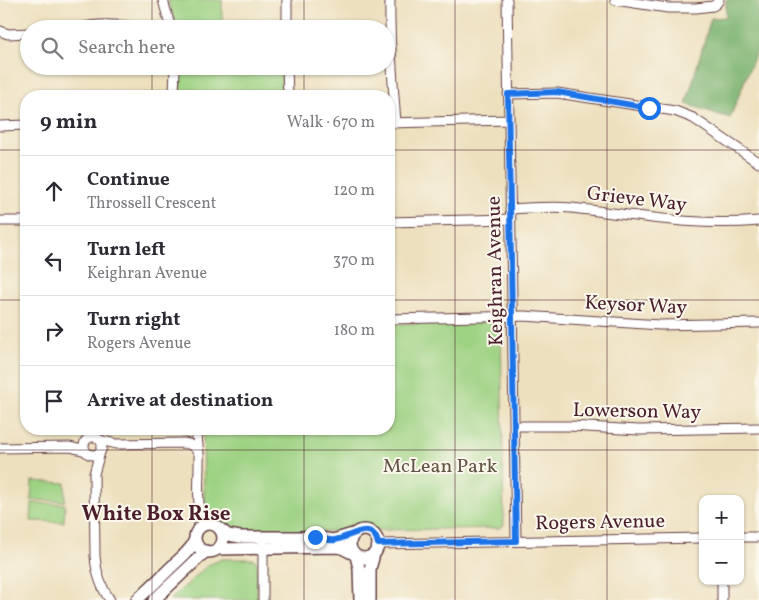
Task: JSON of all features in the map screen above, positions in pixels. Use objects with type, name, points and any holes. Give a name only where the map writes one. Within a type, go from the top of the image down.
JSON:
[{"type":"street","points":[[163,0],[169,20]]},
{"type":"street","points":[[287,0],[287,20]]},
{"type":"street","points":[[390,0],[390,20]]},
{"type":"street","name":"Keighran Avenue","points":[[507,0],[516,541]]},
{"type":"street","points":[[615,0],[668,8],[696,8],[713,6],[718,0]]},
{"type":"street","points":[[0,31],[8,34],[20,33]]},
{"type":"street","points":[[174,90],[175,75]]},
{"type":"street","points":[[288,75],[288,90]]},
{"type":"street","points":[[391,75],[391,90]]},
{"type":"street","points":[[508,94],[557,92],[675,111],[693,118],[759,163]]},
{"type":"street","points":[[395,123],[509,120]]},
{"type":"street","points":[[0,126],[20,125]]},
{"type":"street","name":"Grieve Way","points":[[510,209],[571,208],[692,222],[759,220]]},
{"type":"street","points":[[395,222],[511,219]]},
{"type":"street","points":[[0,221],[20,221]]},
{"type":"street","name":"Keysor Way","points":[[395,319],[512,317],[660,325],[759,323]]},
{"type":"street","name":"Lowerson Way","points":[[514,426],[569,426],[639,430],[759,428]]},
{"type":"street","points":[[89,435],[87,446],[94,474],[95,566],[103,591],[110,600]]},
{"type":"street","points":[[94,474],[102,445],[97,435]]},
{"type":"street","points":[[197,435],[201,518],[204,525]]},
{"type":"street","points":[[87,446],[91,437],[116,444],[184,443],[190,444],[198,453]]},
{"type":"street","points":[[87,446],[94,455],[116,444]]},
{"type":"street","points":[[0,448],[87,446]]},
{"type":"street","points":[[212,524],[219,528],[223,536],[221,545],[147,598],[192,546],[197,531],[204,525],[212,524]]},
{"type":"street","name":"Rogers Avenue","points":[[219,528],[228,535],[263,543],[342,548],[359,558],[367,558],[376,549],[516,541],[699,538]]},
{"type":"street","points":[[360,600],[359,568],[350,546],[352,536],[364,530],[375,536],[376,549],[370,568],[370,600]]},
{"type":"street","name":"Rogers Avenue","points":[[212,550],[315,537],[333,540],[356,533]]},
{"type":"street","points":[[744,537],[759,537]]},
{"type":"street","points":[[195,539],[199,547],[212,550]]},
{"type":"street","points":[[263,543],[264,600]]},
{"type":"street","points":[[722,585],[722,600]]},
{"type":"green space","points":[[168,0],[222,0],[223,20],[174,20]]},
{"type":"green space","points":[[726,0],[759,0],[759,45],[730,118],[686,104],[711,18],[726,17]]},
{"type":"green space","points":[[180,75],[281,75],[282,90],[180,90]]},
{"type":"green space","name":"McLean Park","points":[[497,322],[501,325],[504,525],[500,528],[378,530],[363,527],[347,531],[241,532],[228,529],[217,522],[209,512],[204,499],[203,435],[395,435],[395,324]]},
{"type":"green space","points":[[32,481],[65,483],[65,501],[31,500]]},
{"type":"green space","points":[[32,503],[65,504],[64,522],[31,521]]},
{"type":"green space","points":[[222,559],[253,559],[257,562],[257,600],[170,600],[208,565]]},
{"type":"district","name":"White Box Rise","points":[[156,513]]},
{"type":"route","points":[[315,537],[333,540],[364,530],[375,536],[378,544],[516,541],[508,94],[557,92],[649,108]]}]
